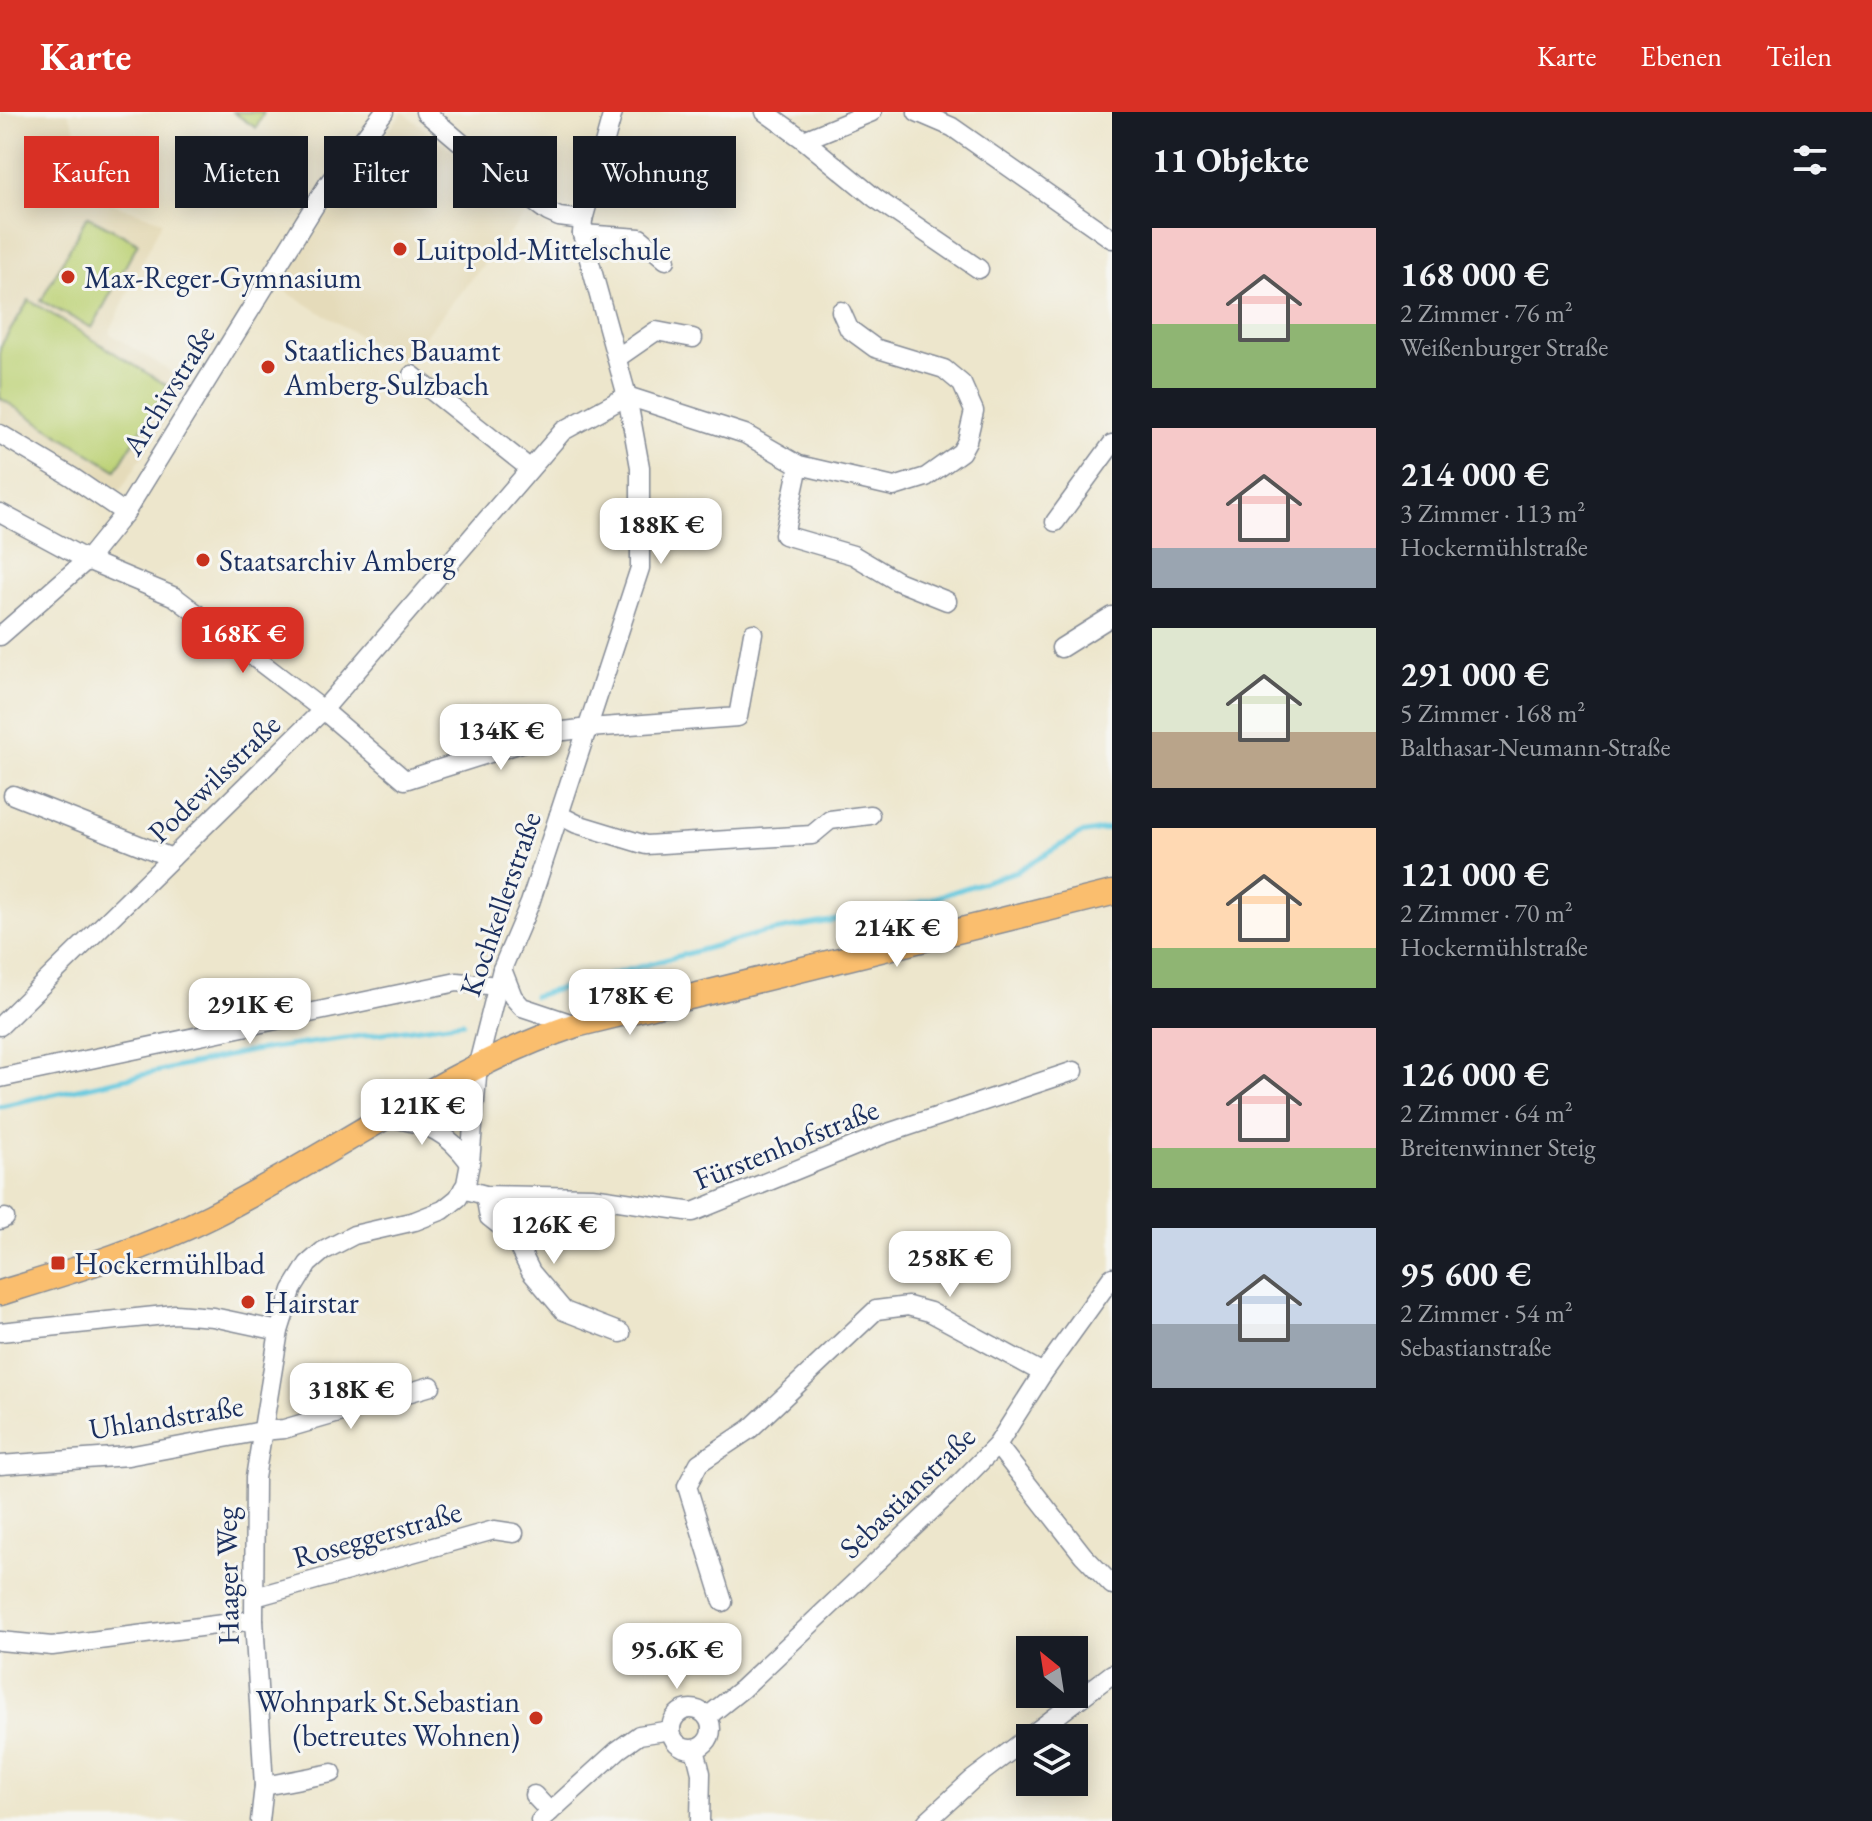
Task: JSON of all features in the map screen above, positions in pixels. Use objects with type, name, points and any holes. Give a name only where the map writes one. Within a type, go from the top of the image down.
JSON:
[{"type":"main road","points":[[0,1293],[153,1243],[245,1199],[478,1064],[537,1039],[576,1025],[1112,893]]},
{"type":"street","name":"Archivstraße","points":[[0,636],[87,560],[125,513],[320,196],[384,112]]},
{"type":"street","points":[[425,112],[506,181],[548,212],[583,227],[640,238],[666,260]]},
{"type":"street","points":[[583,227],[613,112]]},
{"type":"street","points":[[765,112],[875,198],[979,269]]},
{"type":"street","points":[[804,140],[872,112]]},
{"type":"street","points":[[917,112],[952,127],[1112,239]]},
{"type":"street","name":"Kochkellerstraße","points":[[478,1064],[500,977],[530,903],[640,568],[640,467],[627,396],[583,227]]},
{"type":"street","points":[[627,396],[745,434],[799,465],[894,487],[926,477],[961,452],[967,441],[974,411],[962,384],[944,369],[875,348],[849,329],[841,311]]},
{"type":"street","points":[[617,358],[656,331],[693,338]]},
{"type":"street","points":[[412,375],[529,468]]},
{"type":"street","name":"Podewilsstraße","points":[[0,1026],[323,710],[563,431],[627,396]]},
{"type":"street","points":[[0,434],[125,513]]},
{"type":"street","points":[[1055,522],[1112,444]]},
{"type":"street","points":[[799,465],[784,535],[853,555],[897,581],[947,601]]},
{"type":"street","points":[[0,513],[87,560],[175,597],[323,710],[405,780],[556,732],[738,717],[753,633]]},
{"type":"street","points":[[1061,648],[1112,616]]},
{"type":"street","points":[[13,795],[172,858]]},
{"type":"street","points":[[559,815],[577,824],[646,845],[812,835],[830,820],[870,815]]},
{"type":"street","points":[[0,1078],[457,982],[500,977],[522,1007],[576,1025]]},
{"type":"street","points":[[463,1189],[470,1163],[478,1064]]},
{"type":"street","name":"Fürstenhofstraße","points":[[463,1189],[485,1195],[592,1197],[693,1212],[882,1135],[1074,1071]]},
{"type":"street","points":[[385,1116],[435,1128],[455,1143],[470,1163]]},
{"type":"street","name":"Haager Weg","points":[[260,1821],[264,1786],[254,1620],[255,1478],[279,1331],[292,1290],[308,1264],[323,1251],[354,1235],[415,1221],[443,1210],[458,1198],[463,1189]]},
{"type":"street","points":[[485,1195],[489,1217],[513,1236],[531,1272],[564,1311],[621,1333]]},
{"type":"street","name":"Sebastianstraße","points":[[707,1717],[742,1689],[997,1445],[1043,1373],[1112,1277]]},
{"type":"street","points":[[723,1602],[687,1486],[699,1463],[750,1429],[876,1310],[908,1306],[930,1312],[1043,1373]]},
{"type":"street","points":[[0,1332],[175,1314],[213,1317],[279,1331]]},
{"type":"street","name":"Uhlandstraße","points":[[0,1465],[128,1456],[284,1429],[431,1386]]},
{"type":"street","points":[[997,1445],[1083,1555],[1112,1585]]},
{"type":"street","name":"Roseggerstraße","points":[[255,1597],[494,1530],[514,1533]]},
{"type":"street","points":[[0,1641],[52,1646],[254,1620]]},
{"type":"street","points":[[927,1821],[972,1780],[1112,1674]]},
{"type":"street","points":[[696,1710],[707,1717],[711,1726],[710,1737],[703,1746],[695,1749],[680,1746],[672,1736],[675,1718],[684,1711],[696,1710]]},
{"type":"street","points":[[534,1795],[545,1817],[618,1750],[639,1735],[671,1730]]},
{"type":"street","points":[[695,1749],[701,1773],[700,1821]]},
{"type":"street","points":[[264,1786],[332,1773]]},
{"type":"shaded area","name":"Max-Reger-Gymnasium","points":[[0,112],[68,112],[78,136],[24,136],[24,208],[126,208],[162,221],[109,333],[189,383],[120,491],[0,423]]},
{"type":"shaded area","name":"Luitpold-Mittelschule","points":[[403,112],[433,136],[385,136]]},
{"type":"shaded area","name":"Luitpold-Mittelschule","points":[[437,139],[453,152],[453,208],[524,208],[528,211],[403,362],[278,287],[330,208],[437,208]]},
{"type":"green space","points":[[233,112],[264,112],[256,128]]},
{"type":"green space","points":[[87,216],[138,243],[92,328],[41,301]]},
{"type":"green space","points":[[29,300],[168,386],[116,470],[0,398],[0,347]]},
{"type":"waterway","points":[[534,996],[762,933],[922,902],[1017,871],[1080,834],[1112,828]]},
{"type":"waterway","points":[[0,1106],[251,1051],[463,1022]]},
{"type":"place","name":"Luitpold-Mittelschule","points":[[400,249]]},
{"type":"place","name":"Max-Reger-Gymnasium","points":[[68,277]]},
{"type":"place","name":"Staatliches Bauamt Amberg-Sulzbach","points":[[268,367]]},
{"type":"place","name":"Staatsarchiv Amberg","points":[[203,560]]},
{"type":"place","name":"Hockermühlbad","points":[[58,1263]]},
{"type":"place","name":"Hairstar","points":[[248,1302]]},
{"type":"place","name":"Wohnpark St.Sebastian (betreutes Wohnen)","points":[[536,1718]]}]
